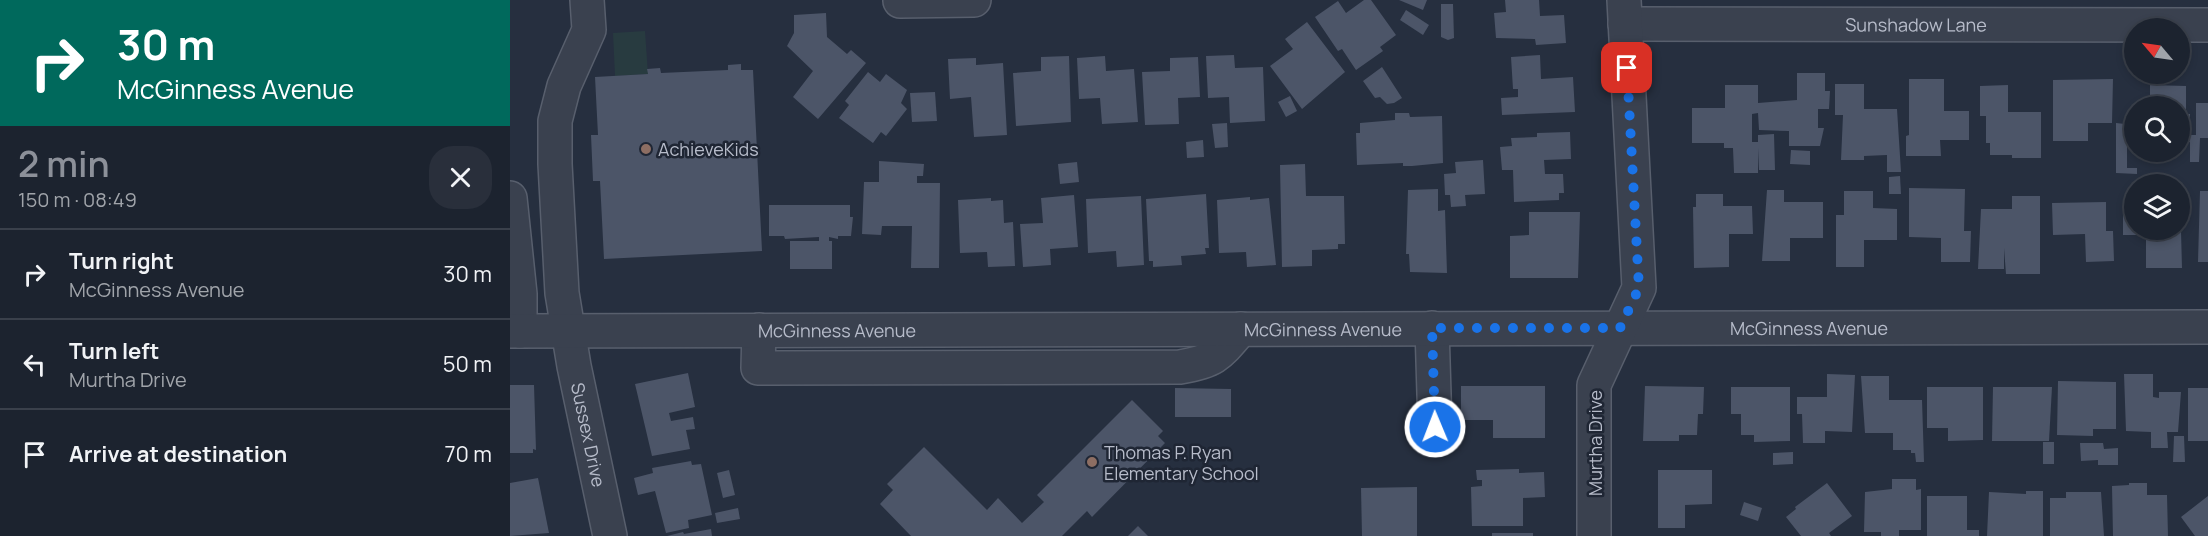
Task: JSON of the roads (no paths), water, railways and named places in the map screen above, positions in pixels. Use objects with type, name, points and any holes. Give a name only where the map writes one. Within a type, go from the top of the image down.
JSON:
[{"type":"street","name":"Sussex Drive","points":[[587,0],[589,30],[564,86],[555,121],[562,292],[610,536]]},
{"type":"street","points":[[900,1],[974,0]]},
{"type":"street","name":"Sunshadow Lane","points":[[1624,12],[2208,25]]},
{"type":"street","name":"Murtha Drive","points":[[1594,536],[1594,385],[1639,288],[1624,12]]},
{"type":"street","points":[[510,198],[520,294],[515,331]]},
{"type":"street","name":"McGinness Avenue","points":[[515,331],[2208,327]]},
{"type":"street","points":[[1432,328],[1435,427]]},
{"type":"street","points":[[759,330],[758,368],[1180,367],[1206,363],[1221,352],[1241,329]]},
{"type":"place","name":"AchieveKids","points":[[646,149]]},
{"type":"place","name":"Thomas P. Ryan Elementary School","points":[[1092,462]]}]
